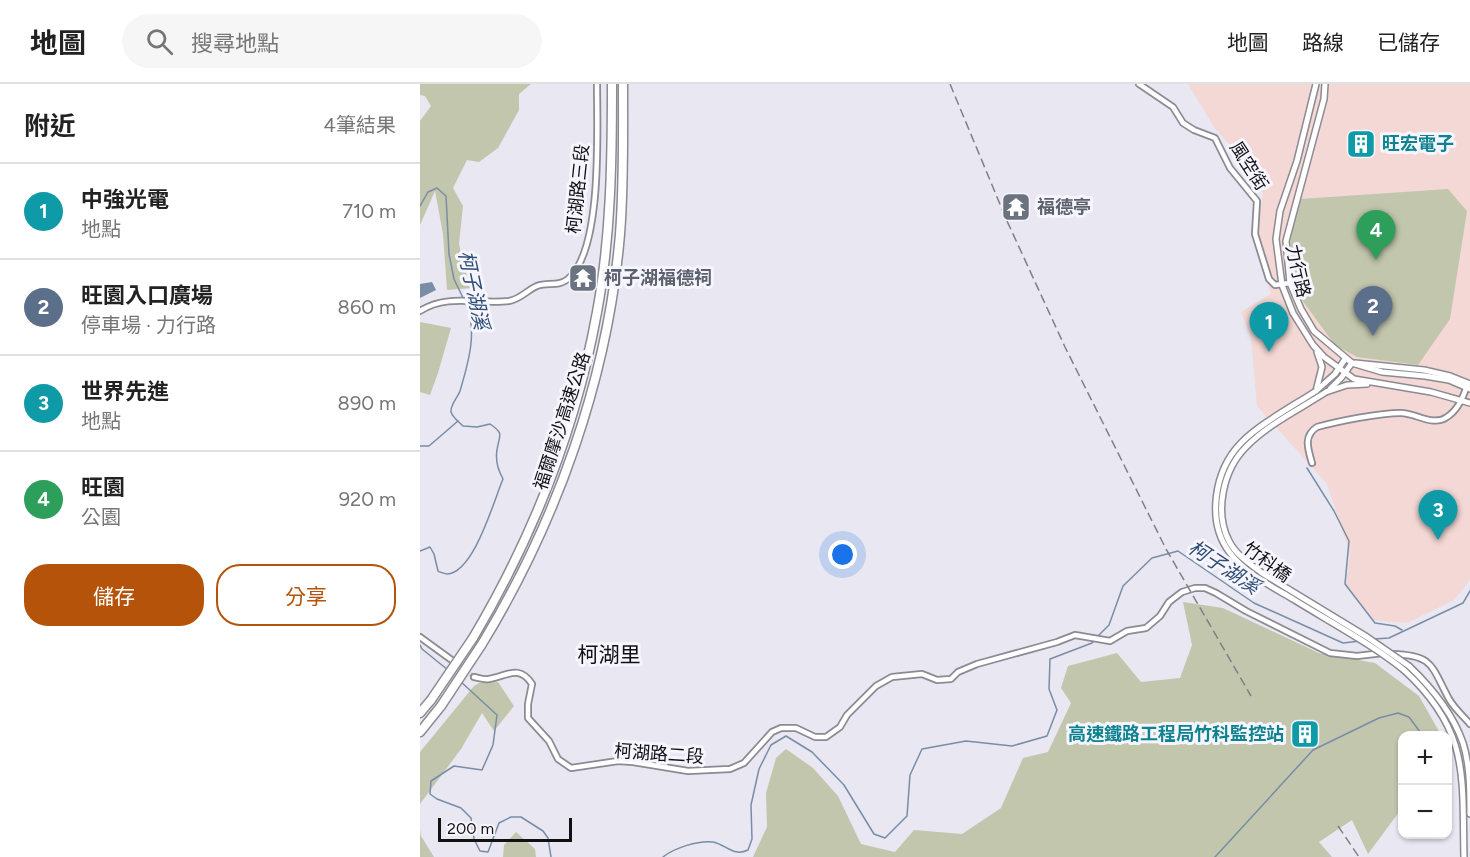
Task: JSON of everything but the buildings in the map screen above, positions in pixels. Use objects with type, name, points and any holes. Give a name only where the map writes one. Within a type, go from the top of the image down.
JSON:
[{"type":"highway","name":"福爾摩沙高速公路","points":[[420,713],[473,638],[518,556],[554,472],[579,393],[598,310],[605,250],[612,162],[612,84]]},
{"type":"highway","name":"福爾摩沙高速公路","points":[[420,732],[441,706],[482,645],[527,563],[568,465],[605,338],[620,234],[623,84]]},
{"type":"street","name":"柯湖路三段","points":[[420,311],[441,302],[471,299],[513,300],[539,285],[560,284],[566,281],[577,268],[589,234],[596,183],[597,84]]},
{"type":"street","name":"風空街","points":[[1139,84],[1173,107],[1183,123],[1215,138],[1230,168],[1257,201],[1255,234],[1269,279],[1275,285],[1282,285]]},
{"type":"street","name":"力行路","points":[[1316,84],[1299,151],[1280,211],[1276,239],[1282,285],[1293,313],[1313,345],[1354,379],[1453,397],[1470,405]]},
{"type":"street","name":"力行路","points":[[1325,84],[1324,99],[1286,241],[1290,283],[1301,309],[1314,331],[1352,363],[1382,372],[1425,376],[1469,386]]},
{"type":"street","points":[[1282,285],[1290,283]]},
{"type":"street","points":[[1313,345],[1322,367],[1316,391]]},
{"type":"street","name":"竹科橋","points":[[1345,359],[1316,391],[1241,443],[1228,460],[1219,483],[1215,505],[1217,523],[1222,541],[1230,554],[1259,578],[1406,668]]},
{"type":"street","points":[[1326,392],[1352,363]]},
{"type":"street","points":[[1326,392],[1347,385],[1389,386]]},
{"type":"street","points":[[1312,463],[1307,446],[1309,436],[1317,427],[1403,413],[1434,421],[1440,420],[1447,417],[1461,401],[1469,386]]},
{"type":"street","name":"竹科橋","points":[[1326,392],[1245,447],[1233,464],[1225,484],[1221,504],[1223,522],[1229,541],[1236,552],[1248,563],[1367,637],[1406,668]]},
{"type":"street","name":"柯湖路二段","points":[[474,677],[487,680],[515,672],[524,674],[532,684],[528,717],[549,741],[558,759],[571,768],[618,761],[688,771],[717,771],[744,763],[772,732],[781,728],[796,728],[815,737],[826,737],[840,727],[847,715],[876,686],[892,677],[922,674],[937,680],[951,679],[958,672],[977,664],[1075,635],[1092,636],[1110,641],[1127,631],[1146,628],[1160,616],[1169,602],[1182,592],[1204,588],[1216,592],[1246,611],[1330,652],[1357,656],[1383,653],[1404,654],[1426,660],[1435,670],[1450,702],[1470,724]]},
{"type":"street","points":[[420,637],[453,661]]},
{"type":"street","points":[[1406,668],[1432,691],[1462,741],[1467,762],[1470,814]]},
{"type":"street","points":[[1406,668],[1434,703],[1449,727],[1458,751],[1463,783],[1464,857]]},
{"type":"shaded area","points":[[1188,84],[1470,84],[1470,580],[1454,600],[1407,623],[1374,620],[1346,585],[1350,554],[1327,484],[1257,406],[1251,337],[1241,312],[1271,294],[1254,240],[1263,194],[1230,145],[1214,127]]},
{"type":"green space","points":[[420,84],[531,84],[519,94],[519,110],[498,148],[479,162],[467,160],[453,188],[463,206],[459,244],[472,288],[447,290],[443,234],[435,191],[420,225],[420,121],[431,106],[425,96],[420,95]]},
{"type":"green space","points":[[1448,189],[1467,211],[1450,319],[1418,365],[1357,357],[1335,345],[1302,300],[1295,279],[1290,241],[1300,199]]},
{"type":"green space","points":[[420,322],[451,328],[430,395],[420,392]]},
{"type":"green space","points":[[1183,602],[1223,608],[1319,653],[1375,663],[1419,696],[1439,731],[1398,731],[1398,813],[1368,854],[1352,820],[1319,842],[1332,857],[753,857],[767,827],[766,793],[776,758],[786,749],[813,768],[838,796],[861,844],[895,852],[914,830],[962,834],[1001,808],[1023,758],[1048,752],[1071,703],[1061,688],[1068,666],[1117,653],[1141,682],[1180,678],[1192,645]]},
{"type":"green space","points":[[498,682],[514,706],[494,731],[482,713],[461,749],[420,804],[420,752],[474,686],[479,683]]},
{"type":"green space","points":[[420,829],[421,836],[434,857],[420,857]]},
{"type":"green space","points":[[516,832],[535,849],[536,857],[503,857],[504,845]]},
{"type":"water","points":[[432,282],[436,290],[420,298],[420,284]]},
{"type":"waterway","name":"柯子湖溪","points":[[420,206],[428,192],[437,188],[446,196],[449,254],[454,279],[464,300]]},
{"type":"waterway","name":"柯子湖溪","points":[[420,551],[430,547],[438,571],[447,574],[457,570],[466,562],[482,534],[503,479],[498,469],[496,454],[500,435],[498,430],[490,424],[477,427],[463,426],[451,412],[460,391],[471,348],[470,314],[466,304]]},
{"type":"waterway","points":[[420,446],[429,446],[458,421]]},
{"type":"waterway","points":[[1307,468],[1334,511],[1349,541],[1345,584],[1375,623],[1395,626],[1402,630]]},
{"type":"waterway","name":"柯子湖溪","points":[[1098,636],[1109,625],[1123,586],[1152,558],[1178,551],[1254,603],[1343,643],[1360,641]]},
{"type":"waterway","name":"柯子湖溪","points":[[1374,639],[1389,638],[1463,603],[1470,591]]},
{"type":"waterway","name":"柯子湖溪","points":[[663,857],[687,845],[701,842],[718,843],[738,852],[748,850],[752,839],[751,805],[759,769],[771,745],[786,736],[812,752],[844,785],[874,834],[885,838],[907,816],[910,775],[922,749],[966,741],[1012,746],[1047,736],[1057,710],[1049,689],[1050,659],[1095,640]]},
{"type":"waterway","name":"柯子湖溪","points":[[420,645],[448,670]]},
{"type":"waterway","name":"柯子湖溪","points":[[460,681],[497,715],[493,745],[482,770],[454,766],[431,781],[430,794],[461,808],[471,818],[474,839],[480,851],[488,852],[499,823],[511,817],[521,817],[543,831],[548,838],[551,857]]},
{"type":"waterway","points":[[1215,857],[1313,750],[1379,718],[1398,713],[1409,717],[1419,731]]},
{"type":"tunnel","points":[[455,662],[474,677]]},
{"type":"railway","points":[[950,84],[1007,221],[1065,347],[1166,549],[1251,696]]},
{"type":"railway","points":[[1338,826],[1359,857]]},
{"type":"place","name":"旺宏電子","points":[[1361,144]]},
{"type":"place","name":"福德亭","points":[[1016,207]]},
{"type":"place","name":"旺園","points":[[1376,260]]},
{"type":"place","name":"柯子湖福德祠","points":[[583,278]]},
{"type":"place","name":"旺園入口廣場","points":[[1373,336]]},
{"type":"place","name":"中強光電","points":[[1269,352]]},
{"type":"place","name":"世界先進","points":[[1438,540]]},
{"type":"place","name":"高速鐵路工程局竹科監控站","points":[[1305,734]]},
{"type":"district","name":"柯湖里","points":[[609,655]]}]
